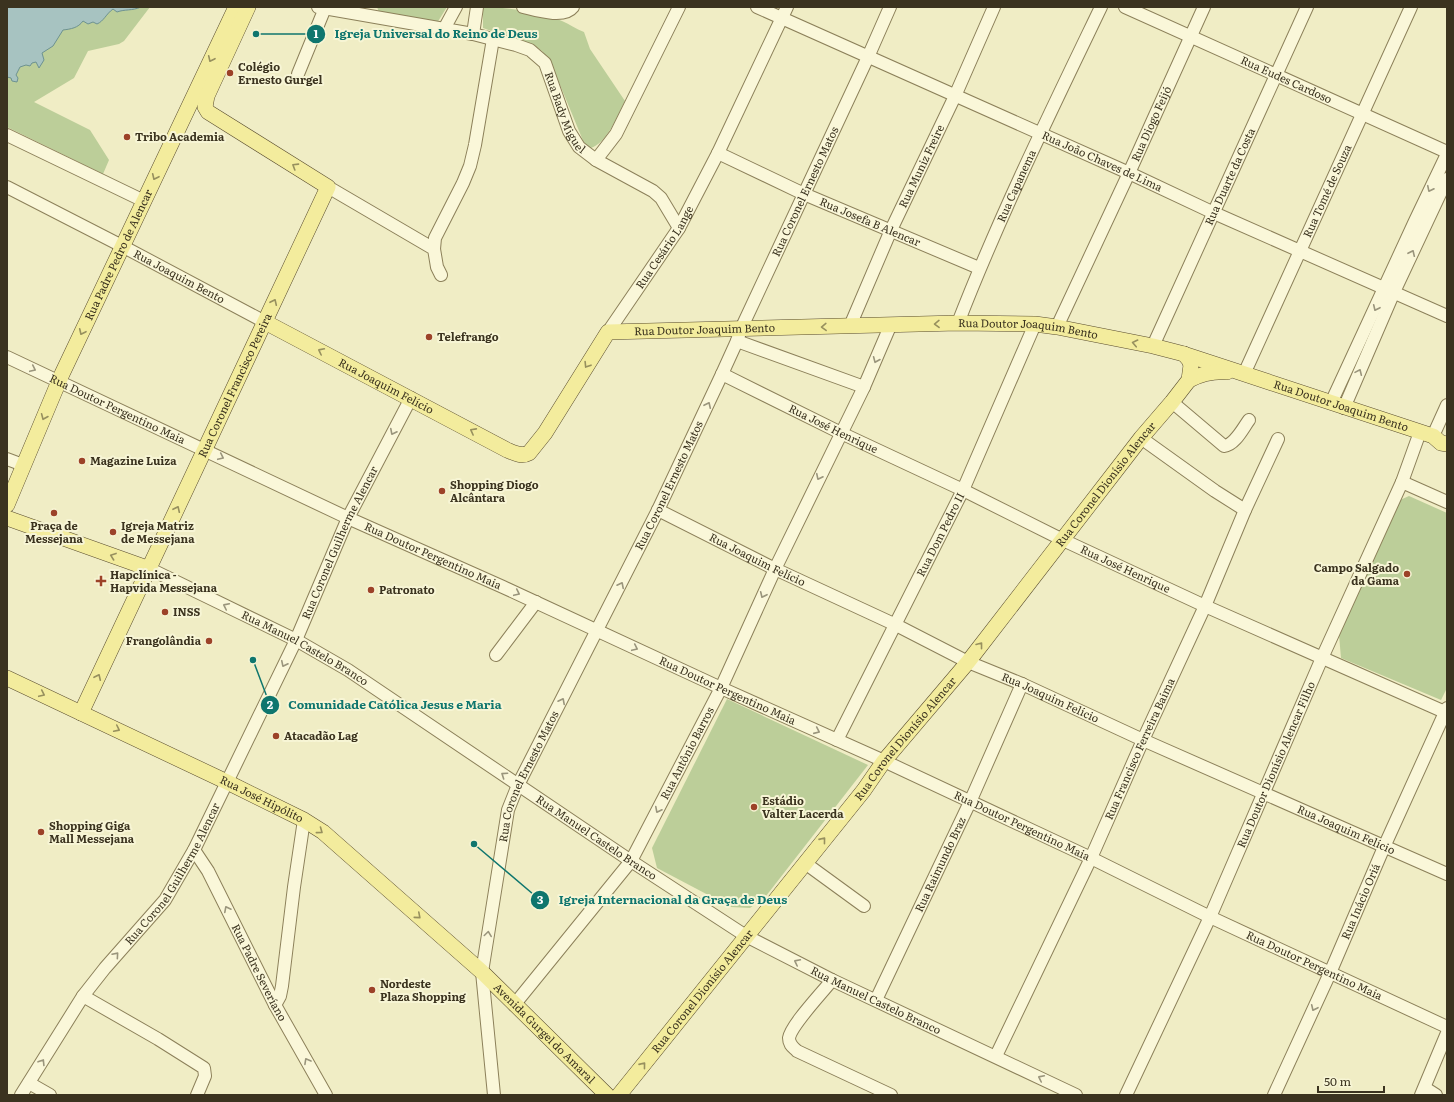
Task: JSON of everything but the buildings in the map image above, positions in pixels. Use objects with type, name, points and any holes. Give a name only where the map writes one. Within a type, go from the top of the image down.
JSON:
[{"type":"main road","name":"Rua Padre Pedro de Alencar","points":[[7,504],[59,381],[236,7]]},
{"type":"main road","points":[[248,7],[207,96],[205,105],[208,112],[328,187]]},
{"type":"main road","name":"Rua Coronel Francisco Pereira","points":[[81,712],[150,569],[328,187]]},
{"type":"main road","name":"Rua Joaquim Felício","points":[[265,322],[507,450]]},
{"type":"main road","name":"Rua Doutor Joaquim Bento","points":[[608,332],[739,335],[891,324],[958,323],[1035,324],[1057,326],[1184,354],[1337,405],[1433,434],[1441,442],[1447,444]]},
{"type":"main road","name":"Rua Cesário Lange","points":[[507,450],[521,455],[526,455],[529,453],[545,433],[608,332]]},
{"type":"main road","points":[[1184,354],[1192,365],[1189,380]]},
{"type":"main road","points":[[1189,380],[1198,375],[1214,372],[1242,374]]},
{"type":"main road","name":"Rua Coronel Dionísio Alencar","points":[[619,1095],[864,790],[884,761],[968,662],[1064,540],[1141,438],[1189,380]]},
{"type":"main road","points":[[7,518],[150,569]]},
{"type":"main road","name":"Rua José Hipólito","points":[[7,678],[81,712],[304,820],[323,832],[482,972]]},
{"type":"main road","name":"Avenida Gurgel do Amaral","points":[[482,972],[607,1095]]},
{"type":"street","points":[[444,29],[456,7]]},
{"type":"street","points":[[473,34],[477,7]]},
{"type":"street","points":[[523,7],[563,14],[571,10],[573,7]]},
{"type":"street","points":[[596,160],[616,134],[679,7]]},
{"type":"street","name":"Rua João Chaves de Lima","points":[[757,7],[784,13],[868,57],[1447,316]]},
{"type":"street","name":"Rua Coronel Ernesto Matos","points":[[494,1095],[482,972],[508,810],[518,785],[658,510],[890,7]]},
{"type":"street","name":"Rua Muniz Freire","points":[[850,326],[891,230],[956,96],[994,7]]},
{"type":"street","name":"Rua Capanema","points":[[958,323],[979,268],[1040,134],[1101,7]]},
{"type":"street","name":"Rua Eudes Cardoso","points":[[1125,7],[1447,153]]},
{"type":"street","name":"Rua Diogo Feijó","points":[[1057,326],[1129,173],[1204,7]]},
{"type":"street","name":"Rua Duarte da Costa","points":[[1153,346],[1307,7]]},
{"type":"street","name":"Rua Tomé de Souza","points":[[1242,374],[1411,7]]},
{"type":"street","points":[[298,74],[322,8]]},
{"type":"street","name":"Rua Bady Miguel","points":[[322,8],[374,12],[444,29],[473,34],[530,50],[545,63],[569,131],[579,147],[596,160],[653,191],[661,198],[679,228]]},
{"type":"street","name":"Rua Cesário Lange","points":[[608,332],[679,228],[718,153],[784,13]]},
{"type":"street","points":[[441,275],[437,267],[434,249],[435,238],[470,166],[493,39]]},
{"type":"street","points":[[7,135],[144,201]]},
{"type":"street","name":"Rua Josefa B Alencar","points":[[718,153],[804,194],[979,268]]},
{"type":"street","points":[[1337,405],[1420,224],[1447,153]]},
{"type":"street","points":[[1420,224],[1447,179]]},
{"type":"street","name":"Rua Joaquim Bento","points":[[7,187],[265,322]]},
{"type":"street","points":[[328,187],[434,249]]},
{"type":"street","name":"Rua Antônio Barros","points":[[514,1004],[631,861],[721,688],[775,568],[840,433],[864,387],[891,324]]},
{"type":"street","name":"Rua Dom Pedro II","points":[[837,740],[963,490],[1035,324]]},
{"type":"street","points":[[739,335],[864,387]]},
{"type":"street","name":"Rua Doutor Pergentino Maia","points":[[7,357],[205,449],[348,518],[598,630],[721,688],[884,761],[1091,858],[1210,917],[1447,1027]]},
{"type":"street","name":"Rua José Henrique","points":[[722,374],[840,433],[1205,606],[1446,711]]},
{"type":"street","name":"Rua Coronel Guilherme Alencar","points":[[21,1095],[83,996],[105,968],[165,900],[194,850],[296,640],[348,518],[411,398]]},
{"type":"street","points":[[1172,402],[1216,438],[1221,444],[1226,446],[1237,436],[1249,420]]},
{"type":"street","name":"Rua Doutor Dionísio Alencar Filho","points":[[1126,1095],[1210,917],[1322,658],[1402,482],[1433,434],[1447,405]]},
{"type":"street","points":[[1141,438],[1214,491],[1245,510]]},
{"type":"street","name":"Rua Francisco Ferreira Baima","points":[[996,1056],[1091,858],[1143,740],[1205,606],[1245,510],[1278,439]]},
{"type":"street","points":[[7,459],[23,465]]},
{"type":"street","points":[[1402,482],[1447,502]]},
{"type":"street","name":"Rua Joaquim Felício","points":[[658,510],[775,568],[896,625],[968,662],[1022,684],[1143,740],[1447,874]]},
{"type":"street","name":"Rua Manuel Castelo Branco","points":[[150,569],[296,640],[348,670],[631,861],[746,936],[832,980],[996,1056],[1057,1091],[1076,1095]]},
{"type":"street","points":[[496,655],[536,602]]},
{"type":"street","name":"Rua Raimundo Braz","points":[[876,1000],[970,802],[1022,684]]},
{"type":"street","name":"Rua Inácio Oriá","points":[[1274,1095],[1330,973],[1384,847],[1446,711]]},
{"type":"street","points":[[275,1005],[280,996],[282,986],[304,820]]},
{"type":"street","name":"Rua Padre Severíano","points":[[194,850],[208,871],[275,1005],[326,1095]]},
{"type":"street","points":[[805,863],[864,906]]},
{"type":"street","points":[[832,980],[805,1012],[791,1032],[789,1039],[790,1044],[798,1051],[891,1095]]},
{"type":"street","points":[[83,996],[158,1039],[204,1068],[205,1074],[203,1083],[197,1095]]},
{"type":"street","points":[[1436,1095],[1423,1092],[1447,1033]]},
{"type":"street","points":[[29,1083],[50,1095]]},
{"type":"green space","points":[[7,7],[150,7],[124,41],[119,44],[88,51],[74,78],[34,102],[90,130],[109,160],[103,174],[7,127]]},
{"type":"green space","points":[[377,7],[447,7],[437,23],[379,12]]},
{"type":"green space","points":[[483,7],[512,9],[544,15],[562,21],[584,32],[590,49],[625,101],[607,135],[602,141],[591,148],[584,143],[551,63],[542,51],[536,47],[483,28]]},
{"type":"green space","name":"Campo Salgado da Gama","points":[[1409,496],[1447,513],[1447,688],[1441,700],[1341,658],[1339,635],[1400,500]]},
{"type":"green space","name":"Estádio Valter Lacerda","points":[[727,699],[868,765],[766,896],[750,908],[731,907],[657,868],[652,848]]},
{"type":"water","points":[[7,7],[141,7],[117,12],[113,9],[97,24],[93,22],[88,24],[83,21],[77,27],[63,30],[53,46],[42,53],[44,60],[39,68],[36,62],[32,63],[30,66],[26,65],[20,67],[16,75],[18,78],[17,82],[12,81],[11,78],[7,77]]},
{"type":"place","name":"Igreja Universal do Reino de Deus","points":[[256,34]]},
{"type":"place","name":"Colégio Ernesto Gurgel","points":[[230,73]]},
{"type":"place","name":"Tribo Academia","points":[[127,137]]},
{"type":"place","name":"Telefrango","points":[[429,337]]},
{"type":"place","name":"Magazine Luiza","points":[[82,461]]},
{"type":"place","name":"Shopping Diogo Alcântara","points":[[442,491]]},
{"type":"place","name":"Praça de Messejana","points":[[54,513]]},
{"type":"place","name":"Igreja Matriz de Messejana","points":[[113,532]]},
{"type":"place","name":"Campo Salgado da Gama","points":[[1407,574]]},
{"type":"place","name":"Hapclínica - Hapvida Messejana","points":[[101,581]]},
{"type":"place","name":"Patronato","points":[[371,590]]},
{"type":"place","name":"INSS","points":[[165,612]]},
{"type":"place","name":"Frangolândia","points":[[209,641]]},
{"type":"place","name":"Comunidade Católica Jesus e Maria","points":[[253,660]]},
{"type":"place","name":"Atacadão Lag","points":[[276,736]]},
{"type":"place","name":"Estádio Valter Lacerda","points":[[754,807]]},
{"type":"place","name":"Shopping Giga Mall Messejana","points":[[41,832]]},
{"type":"place","name":"Igreja Internacional da Graça de Deus","points":[[474,844]]},
{"type":"place","name":"Nordeste Plaza Shopping","points":[[372,990]]}]
